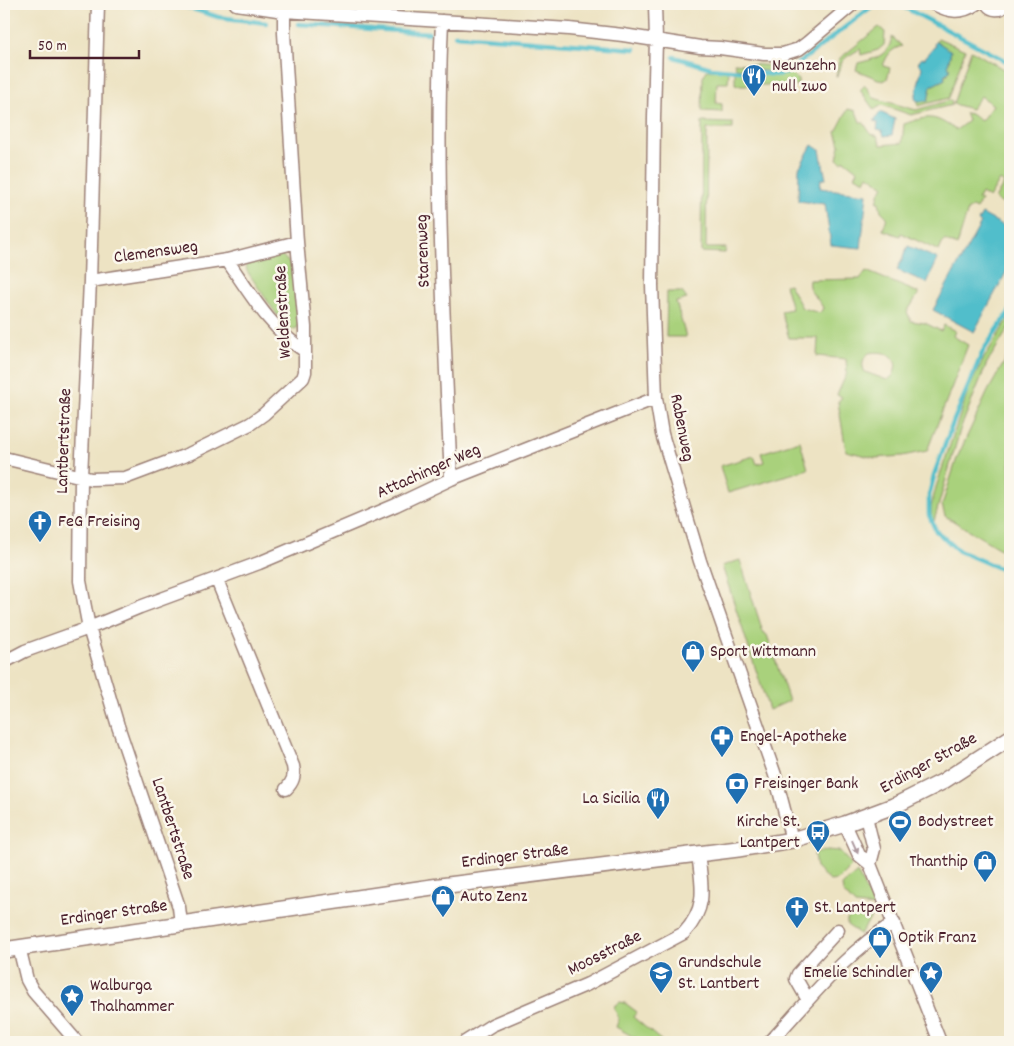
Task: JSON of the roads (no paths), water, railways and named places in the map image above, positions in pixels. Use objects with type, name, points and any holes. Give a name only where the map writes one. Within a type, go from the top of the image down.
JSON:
[{"type":"street","name":"Lantbertstraße","points":[[98,4],[90,281],[81,477],[80,581],[90,628],[118,726],[178,907],[181,924]]},
{"type":"street","points":[[236,4],[569,30],[656,40],[700,48],[720,48],[764,54],[783,54],[799,48],[853,4]]},
{"type":"street","name":"Rabenweg","points":[[655,4],[652,276],[656,398],[662,434],[694,545],[775,775],[792,840]]},
{"type":"street","points":[[934,4],[958,11],[976,4]]},
{"type":"street","points":[[987,4],[995,9],[1002,8],[1006,4]]},
{"type":"street","name":"Weldenstraße","points":[[4,458],[91,479],[125,478],[189,454],[250,424],[264,414],[302,378],[305,372],[305,327],[284,33],[284,7]]},
{"type":"street","name":"Starenweg","points":[[442,21],[439,94],[439,194],[451,479]]},
{"type":"street","name":"Clemensweg","points":[[90,281],[227,260],[298,242]]},
{"type":"street","points":[[227,260],[278,331],[291,343],[305,351]]},
{"type":"street","name":"Attachinger Weg","points":[[4,662],[26,651],[90,628],[140,607],[217,580],[396,506],[451,479],[656,398]]},
{"type":"street","points":[[217,580],[293,766],[295,774],[292,783],[286,789]]},
{"type":"street","name":"Erdinger Straße","points":[[4,950],[432,887],[698,854],[792,840],[866,817],[896,805],[942,782],[1010,738]]},
{"type":"street","points":[[866,817],[874,849],[870,864]]},
{"type":"street","points":[[845,824],[859,856],[870,864],[940,1042]]},
{"type":"street","name":"Moosstraße","points":[[465,1042],[492,1025],[588,984],[684,933],[693,924],[702,900],[698,854]]},
{"type":"street","points":[[770,1042],[808,1000],[865,943],[894,923]]},
{"type":"street","points":[[808,1000],[796,979],[798,974],[838,930]]},
{"type":"street","points":[[19,947],[27,980],[77,1042]]},
{"type":"water","points":[[936,41],[951,51],[948,64],[950,71],[944,75],[945,79],[931,86],[928,101],[918,101],[915,99],[922,67],[918,63],[935,46]]},
{"type":"water","points":[[880,112],[895,119],[892,135],[884,136],[882,131],[877,130],[878,123],[874,121]]},
{"type":"water","points":[[812,145],[820,150],[826,179],[821,179],[820,188],[867,194],[861,248],[831,245],[825,204],[798,201],[799,168]]},
{"type":"water","points":[[982,214],[1010,229],[1010,265],[974,332],[933,310],[981,223],[978,221]]},
{"type":"water","points":[[908,246],[938,259],[927,283],[897,270]]},
{"type":"waterway","points":[[177,4],[218,17],[266,23]]},
{"type":"waterway","points":[[674,57],[711,68],[777,75],[786,73],[875,4]]},
{"type":"waterway","points":[[898,4],[1010,63]]},
{"type":"waterway","points":[[299,24],[429,33]]},
{"type":"waterway","points":[[455,35],[635,49]]},
{"type":"waterway","points":[[1010,311],[983,351],[954,420],[935,472],[929,495],[929,515],[936,531],[959,551],[1010,573]]},
{"type":"place","name":"Neunzehn null zwo","points":[[754,97]]},
{"type":"place","name":"FeG Freising","points":[[40,543]]},
{"type":"place","name":"Sport Wittmann","points":[[693,673]]},
{"type":"place","name":"Engel-Apotheke","points":[[722,758]]},
{"type":"place","name":"Freisinger Bank","points":[[737,805]]},
{"type":"place","name":"La Sicilia","points":[[658,820]]},
{"type":"place","name":"Bodystreet","points":[[900,843]]},
{"type":"place","name":"Kirche St. Lantpert","points":[[818,853]]},
{"type":"place","name":"Thanthip","points":[[985,883]]},
{"type":"place","name":"Auto Zenz","points":[[443,918]]},
{"type":"place","name":"St. Lantpert","points":[[797,929]]},
{"type":"place","name":"Optik Franz","points":[[880,959]]},
{"type":"place","name":"Grundschule St. Lantbert","points":[[661,994]]},
{"type":"place","name":"Emelie Schindler","points":[[931,994]]},
{"type":"place","name":"Walburga Thalhammer","points":[[72,1017]]}]
